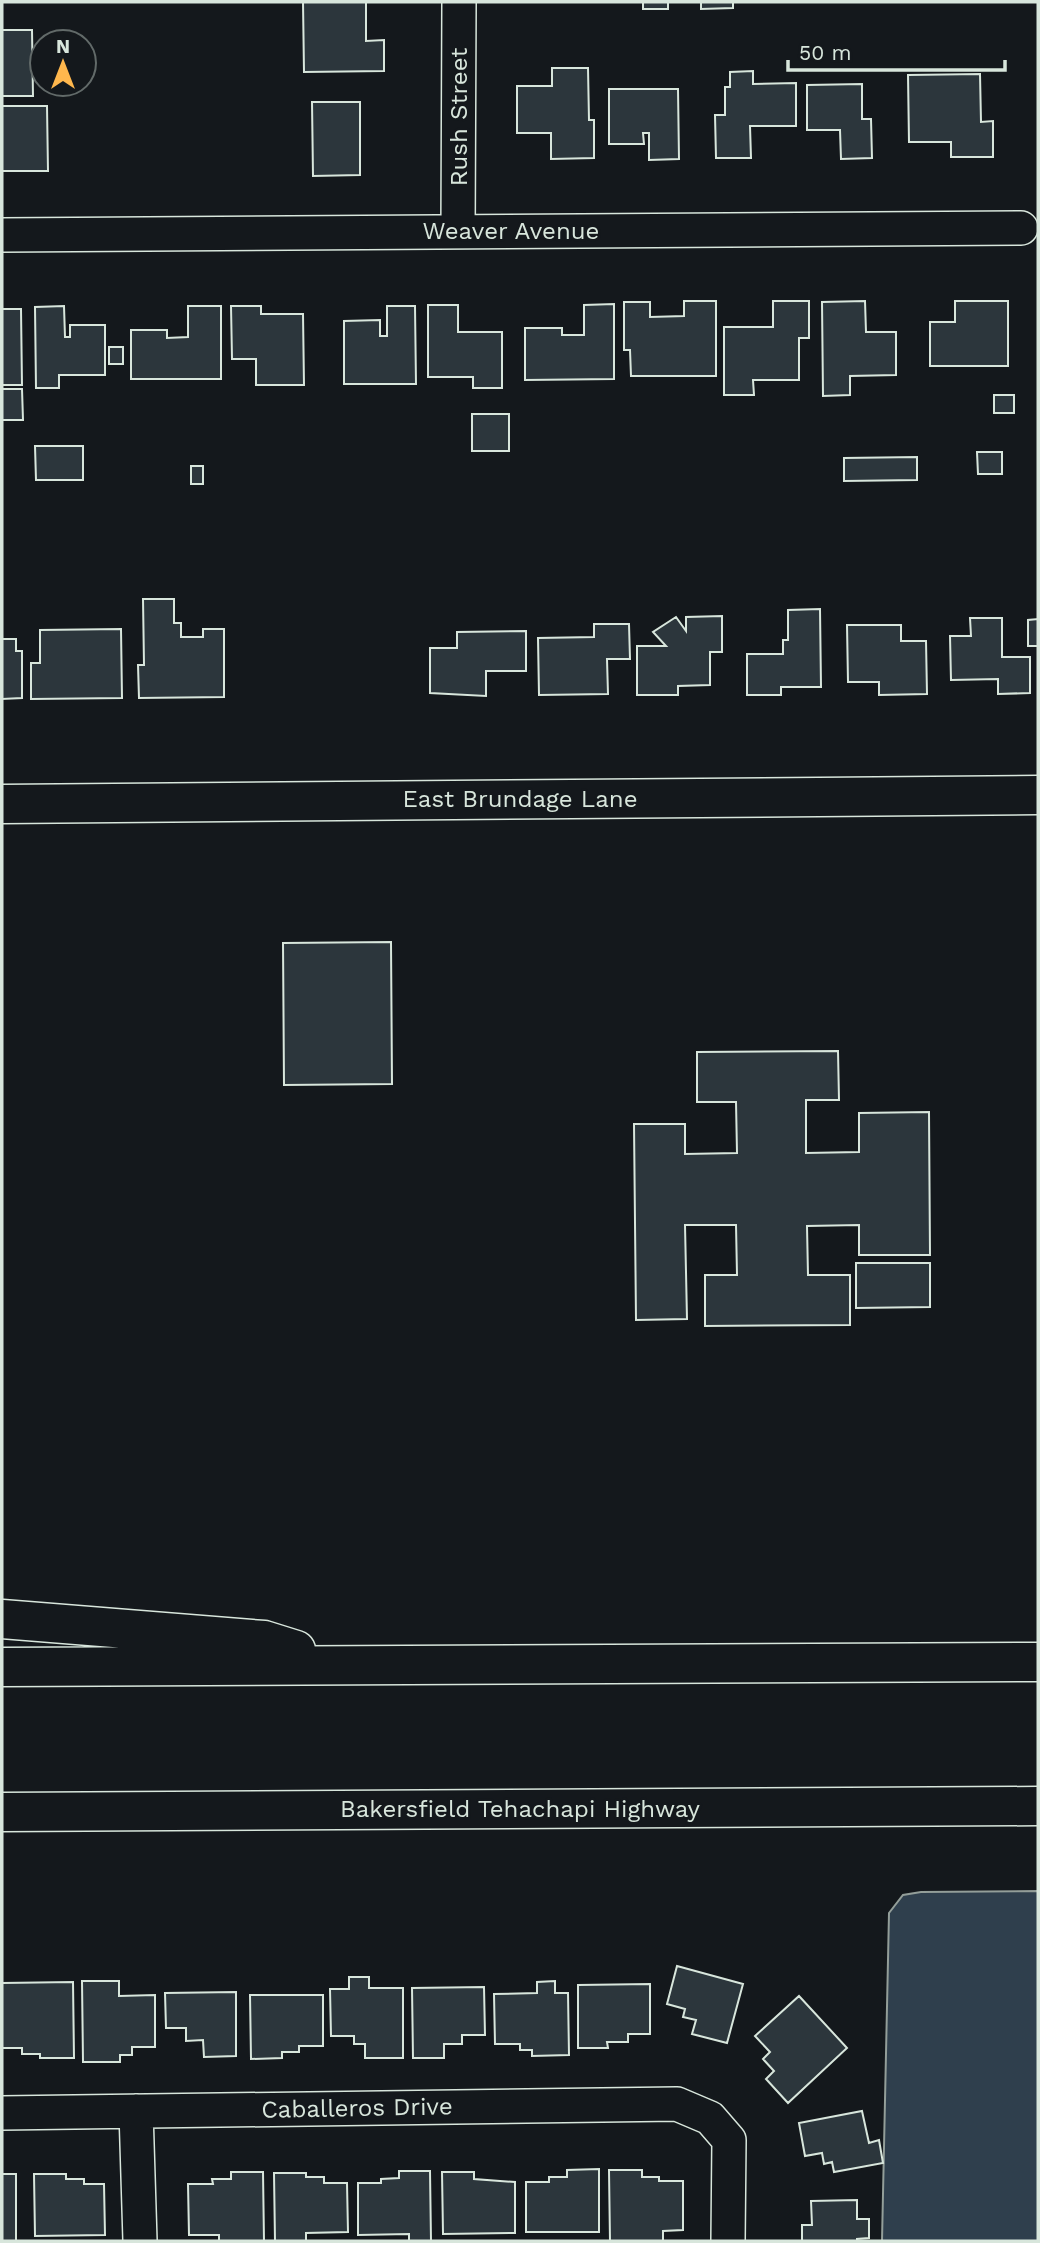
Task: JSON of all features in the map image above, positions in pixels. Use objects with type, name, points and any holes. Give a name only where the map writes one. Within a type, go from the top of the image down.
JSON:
[{"type":"main road","name":"East Brundage Lane","points":[[2,804],[1038,795]]},
{"type":"main road","points":[[2,1619],[264,1640],[345,1665]]},
{"type":"main road","points":[[2,1667],[1038,1662]]},
{"type":"main road","name":"Bakersfield Tehachapi Highway","points":[[2,1812],[1038,1805]]},
{"type":"street","name":"Rush Street","points":[[458,232],[459,2]]},
{"type":"street","name":"Weaver Avenue","points":[[2,235],[1021,228]]},
{"type":"street","name":"Caballeros Drive","points":[[2,2113],[677,2104],[710,2118],[729,2140],[728,2241]]},
{"type":"street","points":[[136,2111],[140,2241]]},
{"type":"water","points":[[1038,1891],[1038,2241],[882,2241],[889,1913],[903,1895],[921,1892]]},
{"type":"building","points":[[303,2],[366,2],[366,41],[384,40],[384,71],[304,72]]},
{"type":"building","points":[[643,2],[668,2],[668,9],[643,9]]},
{"type":"building","points":[[701,2],[733,2],[733,8],[701,9]]},
{"type":"building","points":[[2,30],[28,30],[28,96],[2,96]]},
{"type":"building","points":[[552,68],[588,68],[589,120],[594,120],[594,158],[551,159],[551,133],[517,133],[517,86],[552,86]]},
{"type":"building","points":[[753,71],[753,84],[796,83],[796,126],[750,126],[751,158],[716,158],[715,115],[725,115],[725,87],[730,87],[730,72]]},
{"type":"building","points":[[980,74],[981,122],[993,121],[993,157],[951,157],[951,142],[909,142],[908,75]]},
{"type":"building","points":[[862,84],[862,119],[871,119],[872,158],[841,159],[840,130],[807,130],[807,85]]},
{"type":"building","points":[[609,89],[678,89],[679,159],[649,160],[649,133],[643,133],[644,144],[609,144]]},
{"type":"building","points":[[312,102],[360,102],[360,175],[313,176]]},
{"type":"building","points":[[2,106],[47,106],[48,171],[2,171]]},
{"type":"building","points":[[684,301],[716,301],[716,376],[631,376],[630,350],[624,350],[624,302],[650,302],[650,317],[684,316]]},
{"type":"building","points":[[773,301],[809,301],[809,338],[799,338],[799,380],[753,380],[754,395],[724,395],[724,327],[773,327]]},
{"type":"building","points":[[865,301],[866,332],[896,332],[896,375],[850,376],[850,395],[823,396],[822,302]]},
{"type":"building","points":[[955,301],[1008,301],[1008,366],[930,366],[930,322],[955,322]]},
{"type":"building","points":[[614,304],[614,379],[525,380],[525,328],[562,328],[562,335],[584,335],[584,305]]},
{"type":"building","points":[[428,305],[458,305],[458,332],[502,332],[502,388],[473,388],[473,377],[428,377]]},
{"type":"building","points":[[64,306],[65,337],[70,337],[70,325],[105,325],[105,375],[59,375],[59,388],[36,388],[35,307]]},
{"type":"building","points":[[188,306],[221,306],[221,379],[131,379],[131,330],[167,330],[167,338],[188,337]]},
{"type":"building","points":[[231,306],[261,306],[261,314],[303,314],[304,385],[256,385],[256,359],[232,359]]},
{"type":"building","points":[[387,306],[415,306],[416,384],[344,384],[344,321],[380,320],[380,336],[387,336]]},
{"type":"building","points":[[2,309],[21,309],[22,385],[2,385]]},
{"type":"building","points":[[109,347],[123,347],[123,364],[109,364]]},
{"type":"building","points":[[2,389],[22,389],[23,420],[2,420]]},
{"type":"building","points":[[994,395],[1014,395],[1014,413],[994,413]]},
{"type":"building","points":[[472,414],[509,414],[509,451],[472,451]]},
{"type":"building","points":[[35,446],[83,446],[83,480],[36,480]]},
{"type":"building","points":[[977,452],[1002,452],[1002,474],[978,474]]},
{"type":"building","points":[[917,457],[917,480],[844,481],[844,458]]},
{"type":"building","points":[[191,466],[203,466],[203,484],[191,484]]},
{"type":"building","points":[[143,599],[174,599],[174,623],[181,623],[181,637],[203,637],[203,629],[224,629],[224,697],[139,698],[138,665],[144,665]]},
{"type":"building","points":[[820,609],[821,687],[781,687],[781,695],[747,695],[747,654],[783,654],[783,640],[788,640],[788,610]]},
{"type":"building","points":[[722,616],[722,652],[710,652],[710,685],[678,686],[678,695],[637,695],[637,646],[666,646],[653,632],[676,617],[686,631],[686,617]]},
{"type":"building","points":[[970,618],[1002,618],[1002,657],[1030,657],[1030,693],[998,694],[998,679],[951,680],[950,636],[971,636]]},
{"type":"building","points":[[1038,619],[1038,646],[1028,646],[1028,620]]},
{"type":"building","points":[[594,624],[629,624],[630,659],[607,659],[608,694],[539,695],[538,638],[594,637]]},
{"type":"building","points":[[847,625],[901,625],[901,641],[926,641],[927,694],[879,695],[879,682],[848,682]]},
{"type":"building","points":[[121,629],[122,698],[31,699],[31,663],[40,663],[40,630]]},
{"type":"building","points":[[526,631],[526,671],[486,671],[486,696],[430,693],[430,648],[457,648],[457,632]]},
{"type":"building","points":[[2,639],[16,639],[16,651],[22,651],[22,698],[2,699]]},
{"type":"building","points":[[391,942],[392,1084],[284,1085],[283,943]]},
{"type":"building","points":[[838,1051],[839,1100],[806,1100],[806,1153],[859,1152],[859,1113],[929,1112],[930,1255],[859,1255],[859,1225],[807,1226],[808,1275],[850,1275],[850,1325],[705,1326],[705,1275],[737,1275],[736,1225],[685,1225],[687,1319],[636,1320],[634,1124],[685,1124],[685,1154],[737,1153],[736,1102],[697,1102],[697,1052]]},
{"type":"building","points":[[856,1263],[930,1263],[930,1307],[856,1308]]},
{"type":"building","points":[[677,1966],[743,1984],[727,2043],[692,2034],[696,2020],[683,2017],[685,2009],[667,2004]]},
{"type":"building","points":[[349,1977],[369,1977],[369,1988],[403,1988],[403,2058],[365,2058],[365,2044],[354,2044],[354,2036],[331,2036],[330,1989],[349,1989]]},
{"type":"building","points":[[82,1981],[119,1981],[119,1996],[155,1995],[155,2047],[132,2047],[132,2055],[120,2055],[120,2062],[83,2062]]},
{"type":"building","points":[[555,1981],[555,1993],[568,1993],[569,2055],[532,2056],[532,2050],[520,2050],[520,2044],[495,2044],[494,1994],[537,1993],[537,1982]]},
{"type":"building","points":[[73,1982],[74,2058],[40,2058],[40,2054],[22,2054],[22,2048],[2,2048],[2,1983]]},
{"type":"building","points":[[650,1984],[650,2034],[628,2034],[628,2042],[607,2042],[608,2048],[578,2048],[578,1985]]},
{"type":"building","points":[[484,1987],[485,2035],[462,2035],[462,2044],[444,2044],[444,2058],[413,2058],[412,1988]]},
{"type":"building","points":[[236,1992],[236,2056],[204,2057],[203,2040],[186,2041],[186,2028],[166,2028],[165,1993]]},
{"type":"building","points":[[250,1995],[323,1995],[323,2046],[299,2046],[299,2052],[282,2052],[282,2058],[251,2059]]},
{"type":"building","points":[[799,1996],[847,2048],[788,2103],[766,2079],[774,2071],[763,2059],[770,2052],[755,2036]]},
{"type":"building","points":[[862,2111],[869,2143],[879,2140],[883,2163],[834,2172],[832,2162],[824,2164],[822,2153],[805,2156],[799,2123]]},
{"type":"building","points":[[599,2169],[599,2232],[526,2232],[526,2182],[549,2182],[549,2177],[567,2177],[567,2170]]},
{"type":"building","points":[[609,2170],[642,2170],[642,2177],[659,2177],[659,2181],[683,2181],[683,2230],[663,2231],[663,2241],[610,2241]]},
{"type":"building","points":[[399,2171],[430,2171],[431,2241],[409,2241],[409,2234],[358,2235],[358,2183],[381,2183],[381,2179],[399,2178]]},
{"type":"building","points":[[231,2172],[263,2172],[264,2241],[219,2241],[219,2235],[189,2235],[188,2184],[213,2184],[212,2179],[231,2179]]},
{"type":"building","points":[[442,2172],[474,2172],[474,2179],[515,2182],[515,2233],[443,2234]]},
{"type":"building","points":[[274,2173],[306,2173],[306,2177],[324,2177],[324,2183],[347,2183],[348,2232],[306,2233],[306,2241],[275,2241]]},
{"type":"building","points":[[2,2174],[16,2174],[16,2241],[2,2241]]},
{"type":"building","points":[[34,2174],[66,2174],[66,2179],[84,2179],[84,2184],[104,2184],[105,2235],[35,2236]]},
{"type":"building","points":[[857,2200],[857,2219],[869,2219],[869,2238],[857,2241],[802,2241],[802,2225],[812,2225],[811,2201]]}]
